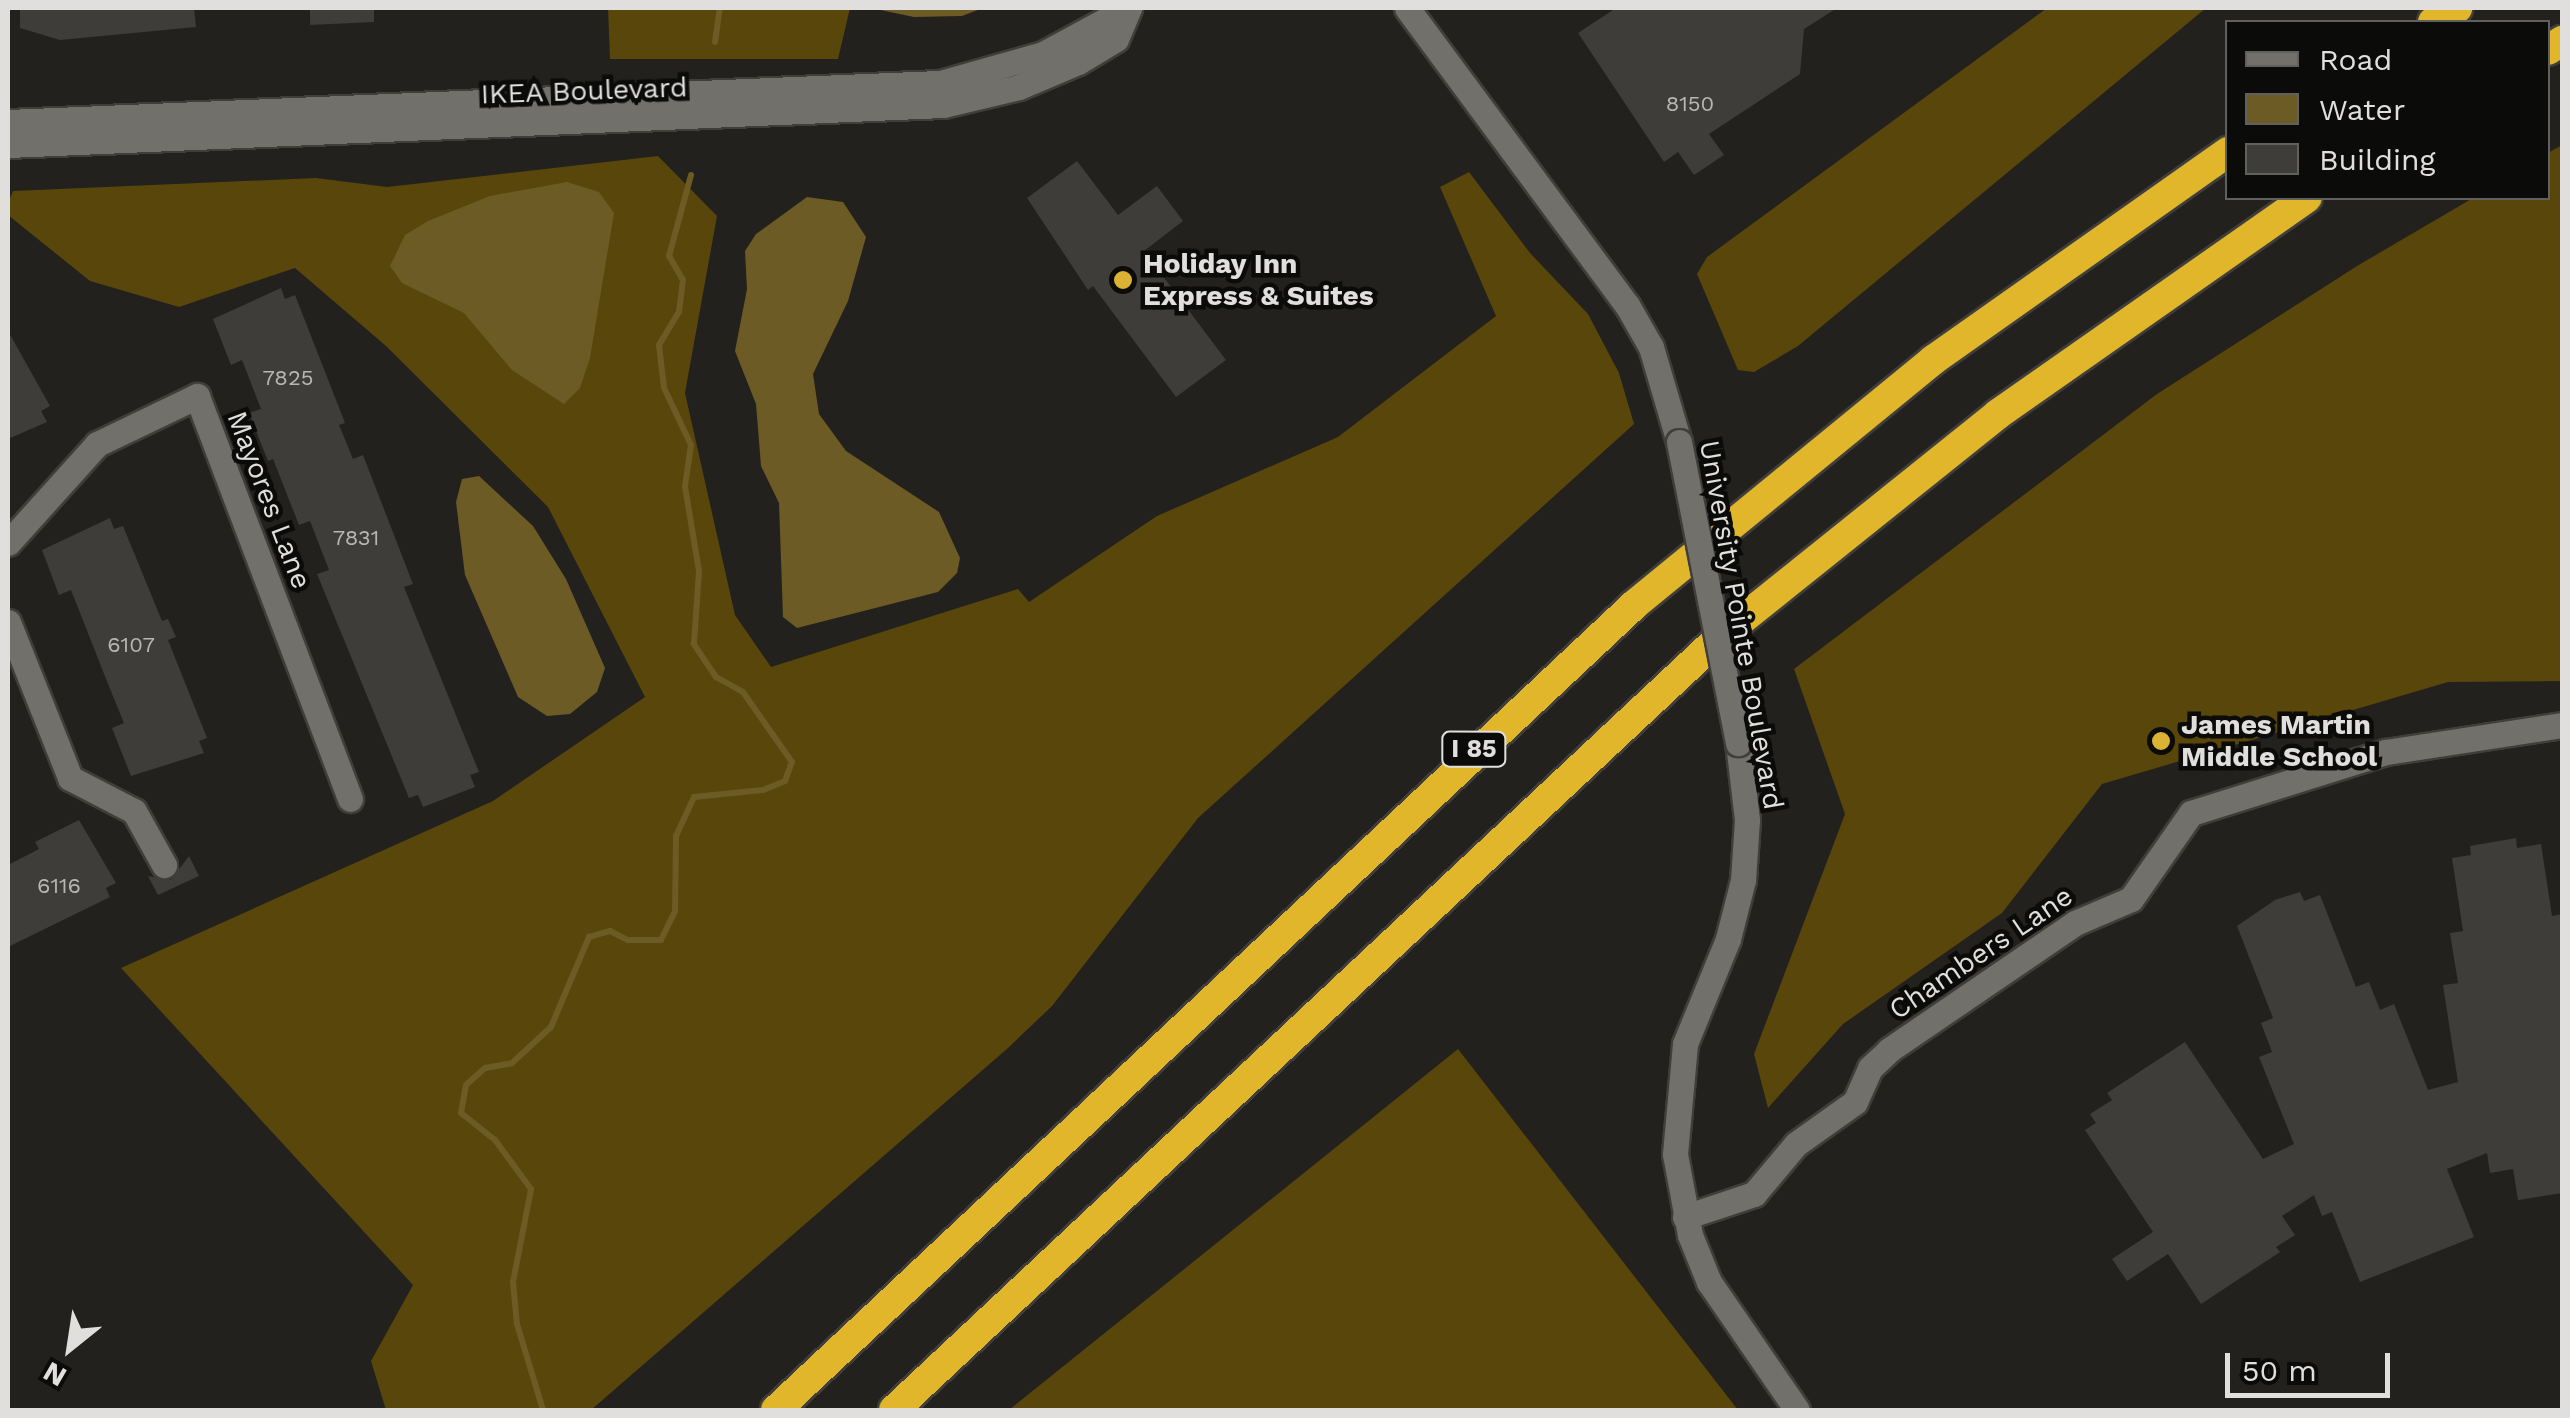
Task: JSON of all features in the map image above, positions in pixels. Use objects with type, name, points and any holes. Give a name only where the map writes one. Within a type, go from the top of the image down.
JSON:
[{"type":"highway","name":"I 85","points":[[776,1410],[1634,606],[1933,360],[2225,154]]},
{"type":"highway","points":[[894,1410],[1720,636],[1998,414],[2303,200]]},
{"type":"street","name":"IKEA Boulevard","points":[[8,145],[940,84],[1043,54],[1129,8]]},
{"type":"street","name":"University Pointe Boulevard","points":[[1407,8],[1628,305],[1656,361],[1679,442],[1738,742],[1747,820],[1743,880],[1728,939],[1692,1021],[1676,1094],[1675,1154],[1686,1217],[1721,1305],[1797,1410]]},
{"type":"street","name":"IKEA Boulevard","points":[[8,122],[442,115]]},
{"type":"street","name":"Mayores Lane","points":[[8,542],[88,452],[132,422],[196,396],[350,799]]},
{"type":"street","points":[[8,622],[70,778],[134,811],[164,865]]},
{"type":"street","name":"Chambers Lane","points":[[1686,1217],[1754,1194],[1796,1144],[1855,1102],[1870,1068],[1888,1050],[2076,923],[2131,900],[2191,812],[2386,752],[2562,725]]},
{"type":"shaded area","points":[[608,8],[850,8],[838,59],[610,59]]},
{"type":"shaded area","points":[[2047,8],[2206,8],[1798,346],[1754,372],[1738,370],[1697,274],[1707,257]]},
{"type":"shaded area","points":[[2562,145],[2562,681],[2448,682],[2102,784],[2002,913],[1843,1024],[1768,1108],[1754,1054],[1845,814],[1794,669],[2157,394],[2357,266],[2470,200],[2550,200],[2550,152]]},
{"type":"shaded area","points":[[658,156],[717,216],[685,393],[735,615],[771,667],[1018,589],[1029,602],[1157,516],[1338,437],[1496,316],[1440,187],[1469,172],[1530,253],[1588,314],[1619,373],[1634,424],[1198,818],[1052,1006],[1008,1048],[591,1410],[386,1410],[371,1361],[413,1285],[121,968],[493,801],[645,697],[548,507],[386,346],[295,268],[179,307],[90,281],[8,215],[8,203],[13,191],[316,178],[387,187]]},
{"type":"shaded area","points":[[1458,1049],[1738,1410],[1009,1410]]},
{"type":"water","points":[[871,8],[983,8],[962,16],[914,17]]},
{"type":"water","points":[[567,182],[599,192],[614,213],[590,358],[580,388],[564,404],[512,370],[464,313],[402,283],[390,266],[405,235],[428,221],[490,196]]},
{"type":"water","points":[[807,197],[843,202],[866,237],[848,301],[813,374],[819,414],[846,451],[939,512],[960,558],[957,573],[938,592],[797,628],[783,617],[779,503],[761,466],[756,404],[735,351],[747,289],[745,251],[756,234]]},
{"type":"water","points":[[479,476],[533,526],[566,579],[605,668],[597,692],[570,714],[547,716],[518,697],[465,575],[456,502],[462,479]]},
{"type":"building","points":[[20,8],[194,8],[196,27],[60,40],[20,28]]},
{"type":"building","points":[[310,8],[374,8],[374,22],[310,25]]},
{"type":"building","points":[[1616,8],[1837,8],[1804,29],[1800,74],[1709,134],[1724,155],[1694,175],[1678,152],[1664,162],[1578,33]]},
{"type":"building","name":"Holiday Inn Express & Suites","points":[[1077,161],[1118,215],[1157,186],[1183,221],[1144,251],[1226,360],[1176,397],[1093,286],[1088,290],[1027,198]]},
{"type":"building","points":[[281,288],[285,299],[295,295],[345,423],[339,425],[353,459],[363,455],[413,584],[404,587],[479,772],[470,775],[475,787],[423,807],[418,795],[409,798],[317,574],[329,570],[310,521],[299,525],[273,459],[268,461],[249,413],[261,409],[242,360],[231,365],[213,319]]},
{"type":"building","points":[[8,331],[50,406],[41,411],[47,422],[8,439]]},
{"type":"building","points":[[110,518],[114,529],[123,526],[162,621],[168,619],[176,637],[168,640],[207,738],[199,741],[204,753],[131,776],[112,728],[124,723],[71,590],[59,595],[42,550]]},
{"type":"building","points":[[79,820],[116,883],[106,888],[110,897],[8,947],[8,865],[39,849],[35,842]]},
{"type":"building","points":[[2516,838],[2517,848],[2541,844],[2552,916],[2562,914],[2562,1193],[2518,1200],[2513,1169],[2490,1173],[2487,1153],[2447,1169],[2474,1237],[2360,1282],[2332,1212],[2322,1216],[2314,1195],[2282,1216],[2295,1235],[2276,1247],[2280,1252],[2201,1304],[2168,1254],[2127,1281],[2112,1259],[2153,1232],[2085,1130],[2096,1123],[2090,1114],[2112,1100],[2107,1093],[2185,1042],[2263,1159],[2294,1144],[2259,1057],[2272,1052],[2261,1023],[2273,1018],[2237,926],[2275,900],[2300,892],[2304,901],[2320,895],[2356,987],[2369,982],[2380,1010],[2394,1004],[2428,1090],[2458,1082],[2443,985],[2458,983],[2450,933],[2463,931],[2452,858],[2471,855],[2470,846]]},
{"type":"building","points":[[189,856],[199,876],[158,895],[148,876],[171,880]]},
{"type":"waterway","points":[[715,42],[720,8]]},
{"type":"waterway","points":[[543,1410],[517,1324],[513,1282],[531,1189],[495,1140],[461,1113],[466,1085],[485,1068],[512,1063],[551,1027],[589,937],[610,931],[628,940],[661,940],[675,911],[676,836],[694,797],[763,790],[785,781],[792,762],[743,692],[716,677],[694,644],[699,571],[685,486],[691,445],[664,388],[659,345],[679,312],[683,280],[669,256],[691,175]]},
{"type":"place","name":"Holiday Inn Express & Suites","points":[[1123,280]]},
{"type":"place","name":"James Martin Middle School","points":[[2161,741]]}]
